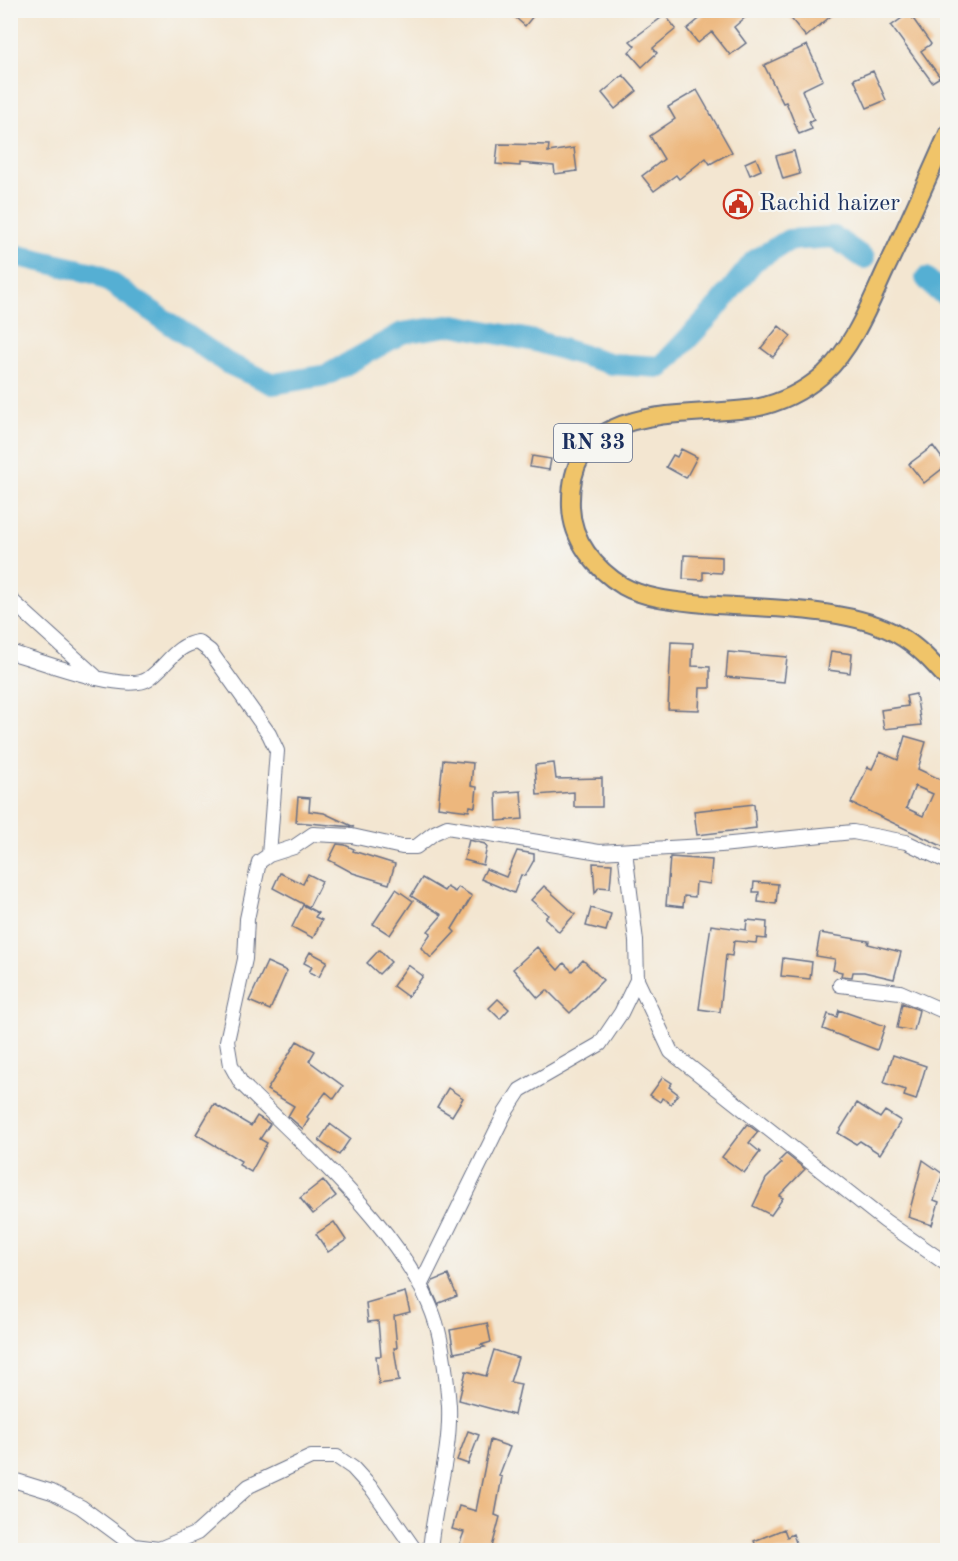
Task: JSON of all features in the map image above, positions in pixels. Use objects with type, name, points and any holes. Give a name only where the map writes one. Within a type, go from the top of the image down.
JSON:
[{"type":"main road","name":"RN 33","points":[[948,134],[864,316],[826,372],[795,395],[766,405],[720,412],[653,415],[629,420],[610,429],[584,453],[571,483],[570,498],[571,519],[578,538],[606,574],[626,588],[648,596],[688,602],[841,615],[866,621],[899,635],[914,646],[948,680]]},
{"type":"street","points":[[10,599],[97,678]]},
{"type":"street","points":[[10,652],[124,684],[146,681],[185,643],[198,642],[210,651],[269,734],[277,751],[269,855]]},
{"type":"street","points":[[430,1551],[446,1454],[449,1408],[438,1329],[420,1287],[364,1206],[241,1083],[231,1065],[227,1041],[245,959],[247,919],[260,862],[269,855],[294,847],[313,834],[352,836],[402,847],[416,847],[434,833],[447,827],[598,852],[853,832],[906,842],[948,862]]},
{"type":"street","points":[[624,851],[636,940],[637,980],[670,1052],[885,1221],[948,1266]]},
{"type":"street","points":[[420,1287],[505,1113],[520,1090],[600,1044],[621,1013],[637,980]]},
{"type":"street","points":[[840,985],[900,992],[948,1013]]},
{"type":"street","points":[[10,1479],[52,1492],[81,1507],[134,1546],[159,1549],[197,1533],[249,1486],[311,1457],[337,1457],[353,1468],[373,1490],[415,1551]]},
{"type":"building","points":[[507,10],[538,10],[525,26]]},
{"type":"building","points":[[701,10],[754,10],[734,27],[746,43],[730,55],[712,32],[698,43],[687,29],[704,15]]},
{"type":"building","points":[[784,10],[838,10],[806,37]]},
{"type":"building","points":[[909,13],[931,44],[921,51],[940,77],[932,82],[891,26]]},
{"type":"building","points":[[665,15],[676,29],[653,48],[657,53],[642,67],[629,52],[635,46],[630,41]]},
{"type":"building","points":[[807,45],[823,80],[802,90],[814,120],[809,122],[812,129],[799,134],[786,102],[783,103],[764,65]]},
{"type":"building","points":[[873,71],[886,100],[867,108],[854,79]]},
{"type":"building","points":[[623,75],[637,91],[615,109],[602,93]]},
{"type":"building","points":[[697,90],[732,152],[710,164],[706,158],[679,179],[676,175],[654,191],[642,176],[664,159],[650,136],[675,119],[668,107]]},
{"type":"building","points":[[498,144],[549,145],[548,152],[574,148],[577,171],[555,174],[554,166],[520,163],[520,166],[496,164]]},
{"type":"building","points":[[794,151],[800,174],[783,179],[776,156]]},
{"type":"building","points":[[756,158],[761,170],[750,175],[745,163]]},
{"type":"building","points":[[779,326],[791,336],[773,357],[761,348]]},
{"type":"building","points":[[933,446],[947,465],[924,483],[909,464]]},
{"type":"building","points":[[681,449],[697,457],[686,478],[666,467],[673,455],[677,457]]},
{"type":"building","points":[[532,456],[551,459],[549,470],[530,467]]},
{"type":"building","points":[[684,555],[722,557],[722,573],[703,572],[703,580],[683,579]]},
{"type":"building","points":[[671,642],[693,643],[692,666],[710,667],[710,688],[700,688],[699,710],[668,709]]},
{"type":"building","points":[[831,651],[852,654],[850,673],[828,670]]},
{"type":"building","points":[[728,652],[787,657],[784,682],[726,677]]},
{"type":"building","points":[[916,694],[921,725],[884,729],[881,710],[908,706],[906,696]]},
{"type":"building","points":[[905,736],[926,742],[918,769],[948,783],[948,849],[851,803],[868,767],[872,769],[880,752],[898,760]],"holes":[[[915,786],[933,794],[923,816],[906,808]]]},
{"type":"building","points":[[443,760],[473,763],[471,786],[477,787],[475,807],[470,806],[469,811],[438,807]]},
{"type":"building","points":[[554,763],[556,779],[602,778],[602,807],[574,807],[574,792],[537,795],[535,765]]},
{"type":"building","points":[[521,791],[523,819],[497,821],[496,793]]},
{"type":"building","points":[[298,797],[310,798],[309,811],[324,813],[354,827],[296,822]]},
{"type":"building","points":[[754,804],[756,828],[697,835],[694,811]]},
{"type":"building","points":[[469,840],[485,844],[487,847],[483,865],[464,860]]},
{"type":"building","points":[[337,844],[395,864],[389,884],[353,873],[329,860]]},
{"type":"building","points":[[517,851],[534,854],[534,860],[525,876],[521,875],[514,893],[481,879],[486,869],[506,877]]},
{"type":"building","points":[[670,857],[712,860],[710,884],[696,882],[695,897],[684,896],[683,907],[666,905]]},
{"type":"building","points":[[593,863],[612,864],[610,888],[599,887],[595,893]]},
{"type":"building","points":[[280,873],[303,884],[308,874],[322,881],[309,907],[273,888]]},
{"type":"building","points":[[422,878],[444,891],[447,887],[455,892],[458,887],[472,896],[452,929],[455,932],[431,958],[421,948],[431,933],[428,931],[442,915],[411,896]]},
{"type":"building","points":[[754,882],[778,884],[776,904],[758,902],[759,892],[753,892]]},
{"type":"building","points":[[544,886],[575,914],[559,932],[545,918],[548,915],[531,900]]},
{"type":"building","points":[[396,889],[413,901],[390,935],[373,924]]},
{"type":"building","points":[[303,905],[318,913],[315,917],[322,920],[313,938],[292,927]]},
{"type":"building","points":[[591,908],[611,914],[606,931],[586,926]]},
{"type":"building","points":[[747,920],[767,922],[766,939],[757,938],[756,943],[734,941],[732,956],[726,955],[720,1012],[699,1009],[711,925],[746,930]]},
{"type":"building","points":[[820,933],[869,941],[868,944],[901,952],[894,979],[864,972],[853,972],[852,977],[841,976],[842,972],[833,970],[835,959],[816,956]]},
{"type":"building","points":[[537,947],[558,970],[564,963],[572,971],[583,960],[603,980],[570,1013],[547,990],[538,998],[513,969]]},
{"type":"building","points":[[379,950],[391,962],[379,974],[367,963]]},
{"type":"building","points":[[310,952],[327,961],[319,977],[309,972],[312,967],[304,963]]},
{"type":"building","points":[[783,958],[812,962],[810,979],[781,976]]},
{"type":"building","points":[[267,962],[287,971],[270,1010],[249,1001]]},
{"type":"building","points":[[408,965],[423,976],[408,997],[393,986]]},
{"type":"building","points":[[498,999],[509,1009],[500,1019],[489,1008]]},
{"type":"building","points":[[902,1003],[919,1010],[914,1031],[897,1028]]},
{"type":"building","points":[[839,1010],[885,1026],[877,1050],[823,1029],[828,1014],[837,1017]]},
{"type":"building","points":[[297,1041],[315,1051],[309,1061],[343,1086],[334,1099],[326,1092],[307,1117],[309,1119],[303,1129],[288,1116],[294,1106],[267,1090]]},
{"type":"building","points":[[893,1055],[926,1066],[916,1100],[904,1096],[906,1090],[884,1083]]},
{"type":"building","points":[[663,1077],[672,1083],[669,1087],[678,1094],[671,1104],[662,1098],[660,1102],[650,1095]]},
{"type":"building","points":[[448,1088],[463,1098],[452,1116],[437,1107]]},
{"type":"building","points":[[857,1103],[880,1118],[885,1111],[901,1121],[880,1154],[860,1141],[856,1144],[838,1133]]},
{"type":"building","points":[[214,1104],[251,1126],[257,1116],[270,1124],[260,1139],[267,1143],[251,1172],[239,1165],[241,1161],[196,1134]]},
{"type":"building","points":[[330,1124],[350,1139],[339,1155],[319,1141]]},
{"type":"building","points":[[747,1124],[758,1132],[749,1143],[760,1152],[744,1173],[722,1157]]},
{"type":"building","points":[[786,1154],[805,1169],[779,1196],[783,1198],[771,1215],[753,1206],[766,1179],[782,1163],[779,1161]]},
{"type":"building","points":[[923,1160],[943,1174],[934,1200],[939,1202],[932,1225],[908,1217]]},
{"type":"building","points":[[323,1180],[336,1196],[313,1214],[300,1198]]},
{"type":"building","points":[[334,1222],[346,1240],[328,1252],[316,1234]]},
{"type":"building","points":[[448,1275],[457,1296],[439,1303],[439,1306],[430,1286],[433,1281]]},
{"type":"building","points":[[405,1292],[410,1312],[394,1316],[397,1348],[394,1348],[399,1381],[379,1384],[376,1356],[381,1356],[378,1321],[368,1322],[366,1303]]},
{"type":"building","points":[[487,1323],[491,1342],[481,1345],[485,1347],[454,1353],[450,1330]]},
{"type":"building","points":[[494,1350],[518,1358],[510,1382],[521,1384],[514,1415],[459,1400],[466,1371],[486,1376]]},
{"type":"building","points":[[468,1431],[479,1435],[468,1464],[457,1460]]},
{"type":"building","points":[[490,1440],[510,1447],[499,1476],[502,1477],[495,1515],[500,1517],[491,1551],[457,1551],[464,1532],[452,1529],[459,1506],[476,1511]]},
{"type":"building","points":[[784,1529],[787,1537],[793,1534],[799,1551],[758,1551],[754,1541]]},
{"type":"waterway","points":[[10,254],[98,274],[227,363],[273,384],[327,375],[402,333],[454,325],[535,341],[612,364],[661,367],[714,311],[754,261],[789,240],[834,237],[864,258]]},
{"type":"waterway","points":[[926,278],[937,290],[948,296]]},
{"type":"place","name":"Rachid haizer","points":[[738,204]]}]
